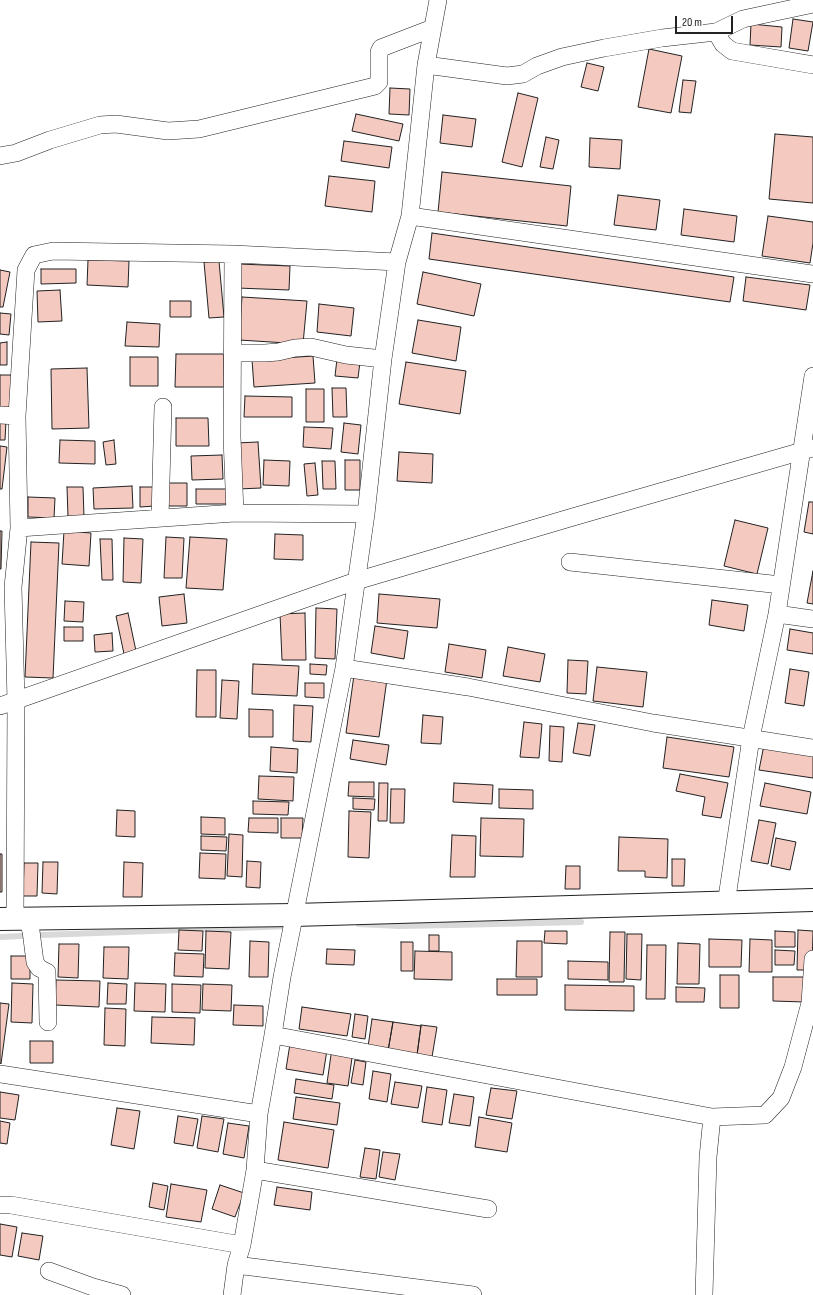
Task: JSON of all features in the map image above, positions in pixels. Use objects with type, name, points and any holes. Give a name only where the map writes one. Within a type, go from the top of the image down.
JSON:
[{"type":"main road","points":[[18,922],[726,904],[813,900]]},
{"type":"street","points":[[232,1295],[236,1265],[242,1245],[255,1170],[259,1114],[282,976],[344,668],[366,514],[383,359],[397,262],[410,216],[426,65],[438,0]]},
{"type":"street","points":[[426,65],[507,76],[523,74],[537,66],[562,56],[604,48],[716,32],[743,19],[813,4]]},
{"type":"street","points":[[0,156],[16,153],[50,140],[100,125],[116,124],[168,131],[199,129],[375,86],[379,82],[379,52],[381,48],[433,28]]},
{"type":"street","points":[[716,32],[723,44],[732,51],[813,65]]},
{"type":"street","points":[[410,216],[813,274]]},
{"type":"street","points":[[48,1022],[47,972],[40,968],[35,962],[33,949],[18,922],[16,701],[6,587],[19,528],[17,416],[26,270],[34,255],[53,251],[233,254],[397,262]]},
{"type":"street","points":[[233,254],[232,437],[235,514]]},
{"type":"street","points":[[232,353],[271,353],[295,348],[311,347],[346,355],[383,359]]},
{"type":"street","points":[[726,904],[750,738],[777,614],[781,585],[807,449],[813,376]]},
{"type":"street","points":[[160,518],[163,407]]},
{"type":"street","points":[[0,415],[17,416]]},
{"type":"street","points":[[0,706],[356,581],[807,449]]},
{"type":"street","points":[[19,528],[235,514],[366,514]]},
{"type":"street","points":[[570,562],[781,585]]},
{"type":"street","points":[[777,614],[813,619]]},
{"type":"street","points":[[344,668],[468,687],[653,723],[813,748]]},
{"type":"street","points":[[273,1035],[712,1117],[765,1115],[781,1098],[793,1066],[810,1003],[813,959]]},
{"type":"street","points":[[0,1074],[259,1114]]},
{"type":"street","points":[[704,1295],[708,1157],[712,1117]]},
{"type":"street","points":[[255,1170],[488,1209]]},
{"type":"street","points":[[0,1205],[11,1204],[242,1245]]},
{"type":"street","points":[[236,1265],[473,1295]]},
{"type":"street","points":[[49,1272],[92,1287],[122,1295]]},
{"type":"building","points":[[793,19],[813,22],[808,51],[789,48]]},
{"type":"building","points":[[751,24],[782,27],[781,47],[750,45]]},
{"type":"building","points":[[649,49],[682,56],[671,113],[638,107]]},
{"type":"building","points":[[587,63],[604,67],[598,91],[581,87]]},
{"type":"building","points":[[683,80],[696,81],[691,113],[679,112]]},
{"type":"building","points":[[390,88],[410,89],[409,115],[389,114]]},
{"type":"building","points":[[518,93],[538,98],[522,167],[502,162]]},
{"type":"building","points":[[356,114],[403,124],[399,141],[352,131]]},
{"type":"building","points":[[443,115],[476,119],[472,147],[440,143]]},
{"type":"building","points":[[775,134],[813,137],[813,203],[769,199]]},
{"type":"building","points":[[546,137],[559,140],[553,169],[540,167]]},
{"type":"building","points":[[590,138],[622,140],[620,169],[589,167]]},
{"type":"building","points":[[344,141],[392,147],[389,168],[341,161]]},
{"type":"building","points":[[442,172],[571,186],[567,226],[438,212]]},
{"type":"building","points":[[329,176],[375,181],[372,212],[325,206]]},
{"type":"building","points":[[618,195],[660,200],[656,230],[614,225]]},
{"type":"building","points":[[684,209],[737,216],[734,242],[681,235]]},
{"type":"building","points":[[768,216],[813,222],[813,243],[810,263],[762,256]]},
{"type":"building","points":[[432,233],[734,277],[730,302],[429,259]]},
{"type":"building","points":[[88,260],[129,261],[128,287],[87,285]]},
{"type":"building","points":[[219,261],[224,317],[209,318],[204,262]]},
{"type":"building","points":[[238,264],[290,266],[289,290],[237,288]]},
{"type":"building","points":[[41,269],[76,269],[76,283],[41,284]]},
{"type":"building","points":[[0,270],[10,272],[3,307],[0,307]]},
{"type":"building","points":[[423,272],[481,284],[474,316],[417,304]]},
{"type":"building","points":[[746,277],[810,285],[806,310],[743,301]]},
{"type":"building","points":[[60,290],[62,321],[38,322],[37,291]]},
{"type":"building","points":[[242,297],[307,301],[303,344],[239,340]]},
{"type":"building","points":[[170,301],[191,301],[191,317],[170,317]]},
{"type":"building","points":[[319,304],[354,308],[351,336],[317,332]]},
{"type":"building","points":[[0,313],[11,314],[9,335],[0,334]]},
{"type":"building","points":[[418,320],[461,327],[456,361],[412,353]]},
{"type":"building","points":[[127,322],[160,324],[159,347],[125,346]]},
{"type":"building","points":[[7,342],[7,365],[0,365],[0,343]]},
{"type":"building","points":[[176,354],[224,354],[224,387],[175,387]]},
{"type":"building","points":[[313,356],[315,383],[254,387],[252,360]]},
{"type":"building","points":[[130,357],[158,357],[158,386],[130,386]]},
{"type":"building","points":[[337,359],[360,362],[358,378],[335,376]]},
{"type":"building","points":[[406,362],[466,371],[460,414],[399,404]]},
{"type":"building","points":[[87,368],[89,428],[52,429],[51,369]]},
{"type":"building","points":[[0,375],[13,375],[12,411],[0,411]]},
{"type":"building","points":[[332,388],[346,388],[347,417],[333,417]]},
{"type":"building","points":[[306,389],[324,389],[324,422],[306,422]]},
{"type":"building","points":[[245,396],[292,397],[292,417],[244,417]]},
{"type":"building","points":[[176,418],[208,418],[209,446],[176,446]]},
{"type":"building","points":[[0,421],[6,421],[5,440],[0,440]]},
{"type":"building","points":[[344,423],[361,425],[358,454],[341,452]]},
{"type":"building","points":[[304,427],[333,428],[331,449],[303,447]]},
{"type":"building","points":[[60,440],[95,441],[95,464],[59,463]]},
{"type":"building","points":[[114,440],[116,464],[106,465],[103,442]]},
{"type":"building","points":[[258,442],[261,488],[238,489],[236,443]]},
{"type":"building","points":[[0,446],[7,447],[2,489],[0,489]]},
{"type":"building","points":[[399,452],[433,454],[432,483],[397,481]]},
{"type":"building","points":[[222,455],[223,479],[192,480],[191,456]]},
{"type":"building","points":[[264,460],[290,461],[289,486],[263,485]]},
{"type":"building","points":[[345,460],[360,460],[360,490],[345,490]]},
{"type":"building","points":[[322,461],[335,461],[336,489],[323,489]]},
{"type":"building","points":[[315,463],[318,495],[307,496],[304,464]]},
{"type":"building","points":[[163,483],[187,483],[187,506],[163,506]]},
{"type":"building","points":[[132,486],[133,508],[94,509],[93,488]]},
{"type":"building","points":[[67,487],[83,487],[84,517],[68,517]]},
{"type":"building","points":[[140,487],[154,487],[155,506],[140,507]]},
{"type":"building","points":[[196,489],[228,489],[228,504],[196,504]]},
{"type":"building","points":[[28,497],[55,498],[54,518],[28,517]]},
{"type":"building","points":[[809,502],[813,502],[813,534],[804,532]]},
{"type":"building","points":[[735,520],[768,528],[757,574],[724,566]]},
{"type":"building","points":[[0,531],[2,531],[1,569],[0,569]]},
{"type":"building","points":[[64,531],[91,533],[89,566],[62,564]]},
{"type":"building","points":[[275,534],[303,535],[303,560],[274,559]]},
{"type":"building","points":[[166,537],[184,538],[182,578],[164,578]]},
{"type":"building","points":[[190,537],[227,539],[223,590],[186,588]]},
{"type":"building","points":[[124,538],[143,539],[141,583],[123,582]]},
{"type":"building","points":[[100,539],[112,539],[113,580],[102,580]]},
{"type":"building","points":[[31,542],[59,543],[53,678],[25,677]]},
{"type":"building","points":[[813,571],[813,604],[807,603]]},
{"type":"building","points":[[184,594],[187,623],[162,626],[159,597]]},
{"type":"building","points":[[379,594],[440,599],[437,628],[377,623]]},
{"type":"building","points":[[712,600],[748,605],[744,631],[709,625]]},
{"type":"building","points":[[65,601],[84,602],[83,622],[64,621]]},
{"type":"building","points":[[316,608],[337,609],[335,659],[315,658]]},
{"type":"building","points":[[128,613],[136,651],[124,654],[116,616]]},
{"type":"building","points":[[305,613],[306,660],[282,660],[280,614]]},
{"type":"building","points":[[375,626],[408,631],[404,659],[371,653]]},
{"type":"building","points":[[64,627],[83,627],[83,641],[64,641]]},
{"type":"building","points":[[790,629],[813,633],[813,654],[787,650]]},
{"type":"building","points":[[112,633],[113,651],[95,652],[94,635]]},
{"type":"building","points":[[449,644],[486,650],[482,678],[445,672]]},
{"type":"building","points":[[508,647],[545,654],[540,682],[503,676]]},
{"type":"building","points":[[568,660],[588,661],[586,694],[567,693]]},
{"type":"building","points":[[253,664],[299,666],[297,696],[252,694]]},
{"type":"building","points":[[310,664],[327,665],[326,675],[310,674]]},
{"type":"building","points":[[597,667],[647,672],[643,707],[593,701]]},
{"type":"building","points":[[790,669],[809,672],[804,706],[785,703]]},
{"type":"building","points":[[197,670],[216,670],[216,717],[196,717]]},
{"type":"building","points":[[354,675],[387,679],[379,737],[346,733]]},
{"type":"building","points":[[222,680],[239,681],[237,719],[220,718]]},
{"type":"building","points":[[305,683],[324,683],[324,698],[305,697]]},
{"type":"building","points":[[294,705],[313,706],[311,742],[293,741]]},
{"type":"building","points":[[249,709],[273,710],[273,737],[249,737]]},
{"type":"building","points":[[423,715],[443,717],[441,744],[421,743]]},
{"type":"building","points":[[524,722],[542,724],[539,758],[520,757]]},
{"type":"building","points":[[578,723],[595,725],[590,756],[573,753]]},
{"type":"building","points":[[550,726],[564,727],[562,762],[549,761]]},
{"type":"building","points":[[667,737],[734,747],[729,777],[663,768]]},
{"type":"building","points":[[353,740],[389,745],[386,765],[350,759]]},
{"type":"building","points":[[764,745],[813,752],[813,778],[759,770]]},
{"type":"building","points":[[271,747],[298,749],[297,773],[270,771]]},
{"type":"building","points":[[680,774],[728,783],[721,818],[702,815],[705,797],[676,791]]},
{"type":"building","points":[[259,776],[294,777],[293,801],[258,799]]},
{"type":"building","points":[[349,782],[374,782],[374,797],[348,796]]},
{"type":"building","points":[[379,783],[388,783],[387,821],[378,821]]},
{"type":"building","points":[[454,783],[493,785],[492,804],[453,802]]},
{"type":"building","points":[[765,783],[811,792],[807,814],[760,806]]},
{"type":"building","points":[[391,789],[405,789],[404,823],[390,823]]},
{"type":"building","points":[[499,789],[533,790],[533,809],[499,808]]},
{"type":"building","points":[[353,798],[375,799],[374,810],[353,809]]},
{"type":"building","points":[[253,801],[289,802],[288,815],[253,814]]},
{"type":"building","points":[[117,810],[135,811],[135,837],[116,836]]},
{"type":"building","points":[[349,811],[371,812],[369,858],[348,857]]},
{"type":"building","points":[[201,817],[225,818],[225,835],[201,834]]},
{"type":"building","points":[[249,818],[278,818],[278,833],[248,832]]},
{"type":"building","points":[[281,818],[303,818],[302,838],[281,838]]},
{"type":"building","points":[[481,818],[524,819],[523,857],[480,856]]},
{"type":"building","points":[[759,820],[776,823],[768,864],[751,861]]},
{"type":"building","points":[[229,834],[243,835],[242,877],[227,876]]},
{"type":"building","points":[[452,835],[476,836],[475,877],[450,877]]},
{"type":"building","points":[[201,836],[227,837],[226,851],[201,850]]},
{"type":"building","points":[[619,837],[668,839],[667,878],[645,877],[645,871],[618,871]]},
{"type":"building","points":[[776,838],[796,842],[790,870],[771,866]]},
{"type":"building","points":[[200,853],[226,854],[225,879],[199,878]]},
{"type":"building","points":[[0,854],[2,854],[2,892],[0,892]]},
{"type":"building","points":[[672,859],[685,859],[684,886],[672,886]]},
{"type":"building","points":[[247,861],[261,862],[260,888],[246,887]]},
{"type":"building","points":[[43,862],[58,862],[57,894],[42,893]]},
{"type":"building","points":[[124,862],[143,863],[142,897],[123,897]]},
{"type":"building","points":[[24,863],[38,863],[37,896],[23,896]]},
{"type":"building","points":[[566,866],[580,866],[580,889],[565,889]]},
{"type":"building","points":[[179,930],[203,931],[202,951],[178,950]]},
{"type":"building","points":[[798,930],[813,931],[812,970],[797,970]]},
{"type":"building","points":[[206,931],[231,932],[229,969],[205,968]]},
{"type":"building","points":[[545,931],[567,931],[567,944],[544,943]]},
{"type":"building","points":[[775,931],[795,932],[795,947],[775,947]]},
{"type":"building","points":[[610,932],[625,932],[624,982],[609,982]]},
{"type":"building","points":[[627,934],[642,934],[641,980],[626,979]]},
{"type":"building","points":[[429,935],[439,935],[439,951],[429,951]]},
{"type":"building","points":[[709,939],[742,940],[741,967],[709,967]]},
{"type":"building","points":[[750,939],[772,940],[772,972],[749,972]]},
{"type":"building","points":[[250,941],[269,942],[268,977],[249,977]]},
{"type":"building","points":[[517,941],[542,941],[542,977],[516,977]]},
{"type":"building","points":[[401,942],[413,942],[413,971],[401,971]]},
{"type":"building","points":[[678,943],[700,944],[699,984],[677,984]]},
{"type":"building","points":[[59,944],[79,944],[78,978],[58,977]]},
{"type":"building","points":[[647,945],[666,945],[665,999],[646,999]]},
{"type":"building","points":[[104,947],[129,947],[128,979],[103,978]]},
{"type":"building","points":[[327,949],[355,950],[354,965],[326,964]]},
{"type":"building","points":[[775,950],[795,951],[794,965],[775,965]]},
{"type":"building","points":[[415,951],[452,952],[452,980],[414,979]]},
{"type":"building","points":[[175,953],[204,954],[203,977],[174,976]]},
{"type":"building","points":[[11,956],[30,956],[30,979],[11,979]]},
{"type":"building","points":[[568,961],[608,962],[608,980],[568,979]]},
{"type":"building","points":[[720,975],[739,975],[739,1008],[720,1008]]},
{"type":"building","points":[[773,977],[805,977],[805,1002],[773,1001]]},
{"type":"building","points":[[497,979],[537,979],[537,995],[497,995]]},
{"type":"building","points":[[56,980],[100,981],[99,1007],[55,1005]]},
{"type":"building","points":[[12,983],[33,984],[32,1023],[11,1022]]},
{"type":"building","points":[[108,983],[127,984],[126,1004],[107,1004]]},
{"type":"building","points":[[135,983],[166,984],[165,1012],[134,1011]]},
{"type":"building","points":[[172,984],[201,985],[200,1013],[172,1012]]},
{"type":"building","points":[[203,984],[232,985],[231,1011],[202,1010]]},
{"type":"building","points":[[565,985],[634,986],[634,1011],[565,1010]]},
{"type":"building","points":[[676,987],[705,988],[704,1002],[676,1002]]},
{"type":"building","points":[[0,1003],[9,1004],[1,1064],[0,1063]]},
{"type":"building","points":[[234,1005],[263,1006],[263,1026],[233,1025]]},
{"type":"building","points":[[302,1007],[351,1014],[347,1036],[299,1029]]},
{"type":"building","points":[[105,1008],[126,1009],[125,1046],[104,1045]]},
{"type":"building","points":[[355,1014],[368,1016],[365,1039],[352,1037]]},
{"type":"building","points":[[152,1017],[195,1018],[194,1045],[151,1043]]},
{"type":"building","points":[[372,1019],[393,1022],[388,1051],[368,1047]]},
{"type":"building","points":[[393,1022],[421,1026],[417,1055],[388,1051]]},
{"type":"building","points":[[421,1025],[437,1027],[432,1057],[417,1055]]},
{"type":"building","points":[[30,1041],[53,1041],[53,1063],[30,1063]]},
{"type":"building","points":[[290,1044],[327,1050],[323,1075],[286,1069]]},
{"type":"building","points":[[332,1048],[353,1051],[348,1086],[327,1083]]},
{"type":"building","points":[[355,1060],[366,1062],[363,1085],[351,1083]]},
{"type":"building","points":[[373,1071],[391,1074],[387,1102],[369,1099]]},
{"type":"building","points":[[296,1079],[334,1085],[332,1099],[294,1093]]},
{"type":"building","points":[[395,1082],[422,1086],[418,1108],[391,1104]]},
{"type":"building","points":[[427,1087],[447,1090],[442,1125],[422,1122]]},
{"type":"building","points":[[491,1088],[517,1091],[512,1119],[486,1115]]},
{"type":"building","points":[[0,1092],[19,1095],[15,1120],[0,1118]]},
{"type":"building","points":[[454,1094],[474,1097],[470,1126],[449,1123]]},
{"type":"building","points":[[296,1097],[340,1103],[337,1125],[293,1119]]},
{"type":"building","points":[[117,1108],[140,1111],[134,1149],[111,1145]]},
{"type":"building","points":[[178,1116],[198,1119],[193,1146],[174,1143]]},
{"type":"building","points":[[202,1116],[224,1119],[218,1152],[197,1148]]},
{"type":"building","points":[[479,1117],[512,1123],[507,1152],[475,1147]]},
{"type":"building","points":[[0,1121],[10,1123],[7,1144],[0,1143]]},
{"type":"building","points":[[284,1122],[334,1130],[328,1168],[278,1160]]},
{"type":"building","points":[[228,1123],[249,1126],[244,1158],[223,1154]]},
{"type":"building","points":[[365,1148],[380,1150],[376,1179],[360,1177]]},
{"type":"building","points":[[383,1152],[400,1154],[395,1180],[379,1177]]},
{"type":"building","points":[[153,1183],[168,1186],[164,1210],[149,1207]]},
{"type":"building","points":[[171,1184],[207,1190],[201,1222],[166,1217]]},
{"type":"building","points":[[220,1185],[244,1193],[235,1217],[212,1209]]},
{"type":"building","points":[[277,1187],[312,1192],[310,1210],[274,1205]]},
{"type":"building","points":[[0,1224],[17,1227],[12,1257],[0,1255]]},
{"type":"building","points":[[22,1233],[43,1236],[39,1260],[18,1256]]},
{"type":"waterway","points":[[359,924],[399,926],[581,922]]},
{"type":"waterway","points":[[0,937],[291,926]]}]
